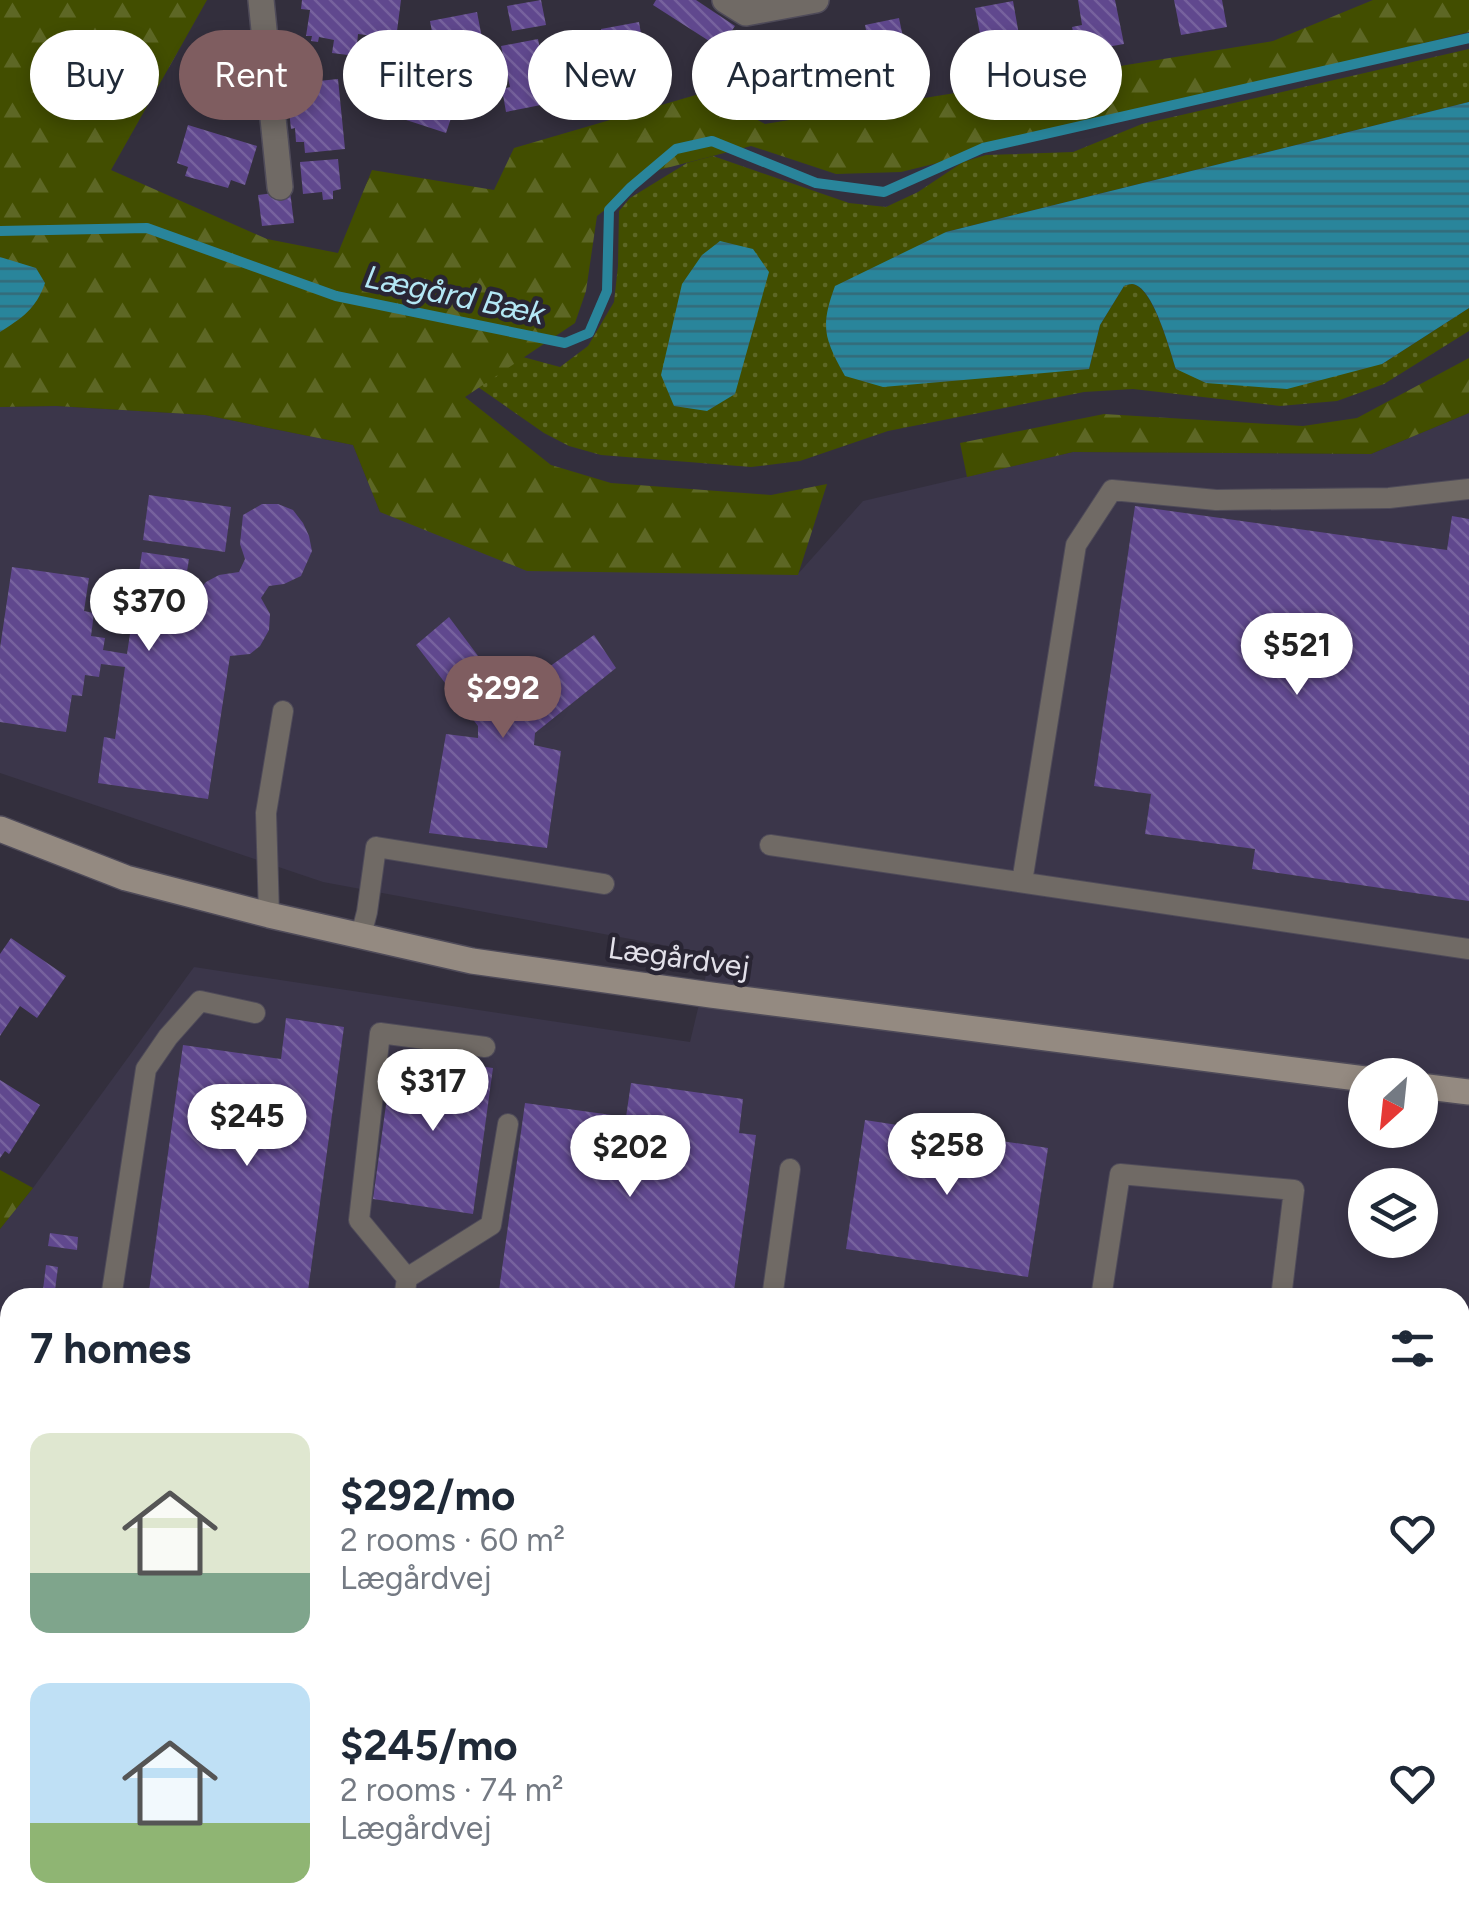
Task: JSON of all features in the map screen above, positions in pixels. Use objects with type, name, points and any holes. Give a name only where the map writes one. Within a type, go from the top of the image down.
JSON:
[{"type":"street","points":[[261,0],[280,187]]},
{"type":"street","points":[[725,0],[746,13],[816,0]]},
{"type":"street","name":"Lægårdvej","points":[[0,829],[126,878],[269,915],[490,964],[1348,1077]]},
{"type":"street","points":[[1438,1088],[1469,1092]]},
{"type":"lane","points":[[1022,882],[1076,545],[1112,490],[1235,500],[1388,498],[1469,489]]},
{"type":"lane","points":[[269,915],[266,813],[283,712]]},
{"type":"lane","points":[[770,845],[1469,949]]},
{"type":"lane","points":[[361,935],[376,847],[604,884]]},
{"type":"lane","points":[[112,1288],[146,1069],[200,1002],[255,1014]]},
{"type":"lane","points":[[485,1046],[380,1034],[359,1220],[406,1288],[491,1225],[508,1124]]},
{"type":"lane","points":[[773,1288],[790,1168]]},
{"type":"lane","points":[[1103,1288],[1120,1174],[1294,1190],[1281,1288]]},
{"type":"shaded area","points":[[56,406],[205,415],[353,445],[380,512],[797,575],[863,501],[1073,452],[1371,454],[1469,413],[1469,1288],[0,1288],[0,1229],[194,967],[690,1042],[711,954],[323,882],[0,773],[0,407]]},
{"type":"green space","points":[[0,0],[207,0],[190,30],[179,30],[179,50],[159,85],[159,30],[30,30],[30,120],[139,120],[111,170],[267,239],[338,253],[372,170],[494,190],[514,148],[610,120],[672,120],[672,102],[692,96],[692,120],[758,120],[765,124],[789,120],[930,120],[930,97],[950,94],[950,120],[1112,120],[901,172],[836,174],[751,146],[655,171],[597,216],[586,291],[575,323],[465,397],[551,465],[611,483],[771,495],[827,484],[798,575],[527,571],[380,512],[353,445],[205,415],[56,406],[0,407]]},
{"type":"green space","points":[[1373,0],[1469,0],[1469,32],[1122,118],[1122,66],[1273,41]]},
{"type":"green space","points":[[1469,49],[1469,102],[946,232],[1089,369],[1100,325],[1124,286],[1130,284],[1140,287],[1154,307],[1176,369],[1382,364],[1469,308],[1469,331],[1384,384],[1337,401],[1280,406],[1133,389],[1084,392],[888,431],[800,461],[751,467],[601,455],[569,446],[478,387],[523,357],[560,367],[588,346],[614,302],[619,211],[630,198],[687,163],[713,156],[849,203],[886,207],[918,192],[963,162],[986,155],[1073,152],[1142,124]]},
{"type":"green space","points":[[1469,358],[1469,413],[1371,454],[1073,452],[967,477],[960,443],[1104,414],[1303,426],[1357,418]]},
{"type":"green space","points":[[0,1170],[33,1188],[0,1229]]},
{"type":"water","points":[[1469,102],[1469,308],[1382,364],[1287,389],[1206,383],[1176,369],[1154,307],[1140,287],[1132,284],[1124,286],[1100,325],[1089,369],[883,387],[845,376],[832,352],[826,322],[835,286],[946,232]]},
{"type":"water","points":[[720,241],[753,249],[769,272],[735,394],[707,411],[674,406],[661,375],[682,284],[702,255]]},
{"type":"water","points":[[0,257],[36,268],[45,283],[27,312],[0,332]]},
{"type":"building","points":[[302,0],[401,0],[397,30],[343,30],[343,54],[332,53],[334,40],[323,38],[323,30],[307,30],[310,10],[301,9]]},
{"type":"building","points":[[541,0],[546,25],[512,31],[507,6]]},
{"type":"building","points":[[656,0],[696,0],[735,26],[732,30],[692,30],[653,5]]},
{"type":"building","points":[[1078,0],[1115,0],[1121,30],[1073,30],[1082,25]]},
{"type":"building","points":[[1174,0],[1222,0],[1227,27],[1181,35]]},
{"type":"building","points":[[1013,1],[1018,30],[979,30],[975,8]]},
{"type":"building","points":[[477,12],[480,30],[432,30],[430,21]]},
{"type":"building","points":[[899,18],[902,30],[866,30],[865,25]]},
{"type":"building","points":[[639,22],[640,30],[601,30]]},
{"type":"building","points":[[528,41],[528,108],[508,112],[510,87],[508,45]]},
{"type":"building","points":[[338,79],[345,149],[305,153],[304,142],[296,142],[290,120],[323,120],[323,81]]},
{"type":"building","points":[[406,120],[450,120],[446,133]]},
{"type":"building","points":[[188,125],[257,146],[245,185],[231,180],[228,188],[185,176],[188,167],[177,163]]},
{"type":"building","points":[[338,159],[341,189],[333,191],[333,199],[323,200],[322,192],[303,194],[300,162]]},
{"type":"building","points":[[290,191],[294,223],[262,226],[258,195]]},
{"type":"building","points":[[149,495],[231,507],[225,552],[143,540]]},
{"type":"building","points":[[262,504],[278,504],[293,510],[303,523],[312,551],[301,576],[269,586],[261,598],[270,614],[269,630],[260,646],[250,654],[230,656],[208,799],[98,783],[104,737],[115,739],[125,667],[101,664],[99,677],[85,675],[82,696],[72,695],[66,732],[0,722],[0,648],[12,567],[89,578],[84,611],[94,613],[91,636],[105,638],[103,650],[127,654],[142,552],[189,559],[184,590],[198,591],[219,575],[239,572],[245,559],[240,544],[243,515]]},
{"type":"building","points":[[1135,506],[1447,550],[1452,516],[1469,519],[1469,901],[1252,869],[1255,849],[1145,834],[1151,794],[1094,786]]},
{"type":"building","points":[[449,617],[508,696],[594,635],[616,668],[535,733],[534,745],[561,751],[547,848],[429,833],[446,734],[478,738],[478,726],[416,645]]},
{"type":"building","points":[[11,938],[66,976],[37,1018],[20,1006],[0,1036],[0,954]]},
{"type":"building","points":[[286,1018],[344,1027],[308,1288],[149,1288],[183,1045],[281,1059]]},
{"type":"building","points":[[393,1054],[493,1068],[473,1214],[373,1199]]},
{"type":"building","points":[[0,1080],[40,1105],[9,1154],[5,1151],[0,1158]]},
{"type":"building","points":[[631,1083],[743,1099],[739,1133],[756,1135],[734,1288],[499,1288],[525,1103],[626,1117]]},
{"type":"building","points":[[865,1120],[1048,1148],[1028,1277],[846,1249]]},
{"type":"building","points":[[50,1233],[78,1237],[77,1250],[48,1246]]},
{"type":"building","points":[[46,1265],[58,1267],[55,1288],[43,1288]]},
{"type":"waterway","name":"Lægård Bæk","points":[[0,231],[147,228],[336,296],[565,343],[589,333],[607,291],[609,210],[676,149],[712,141],[816,183],[884,192],[983,148],[1469,38]]}]
